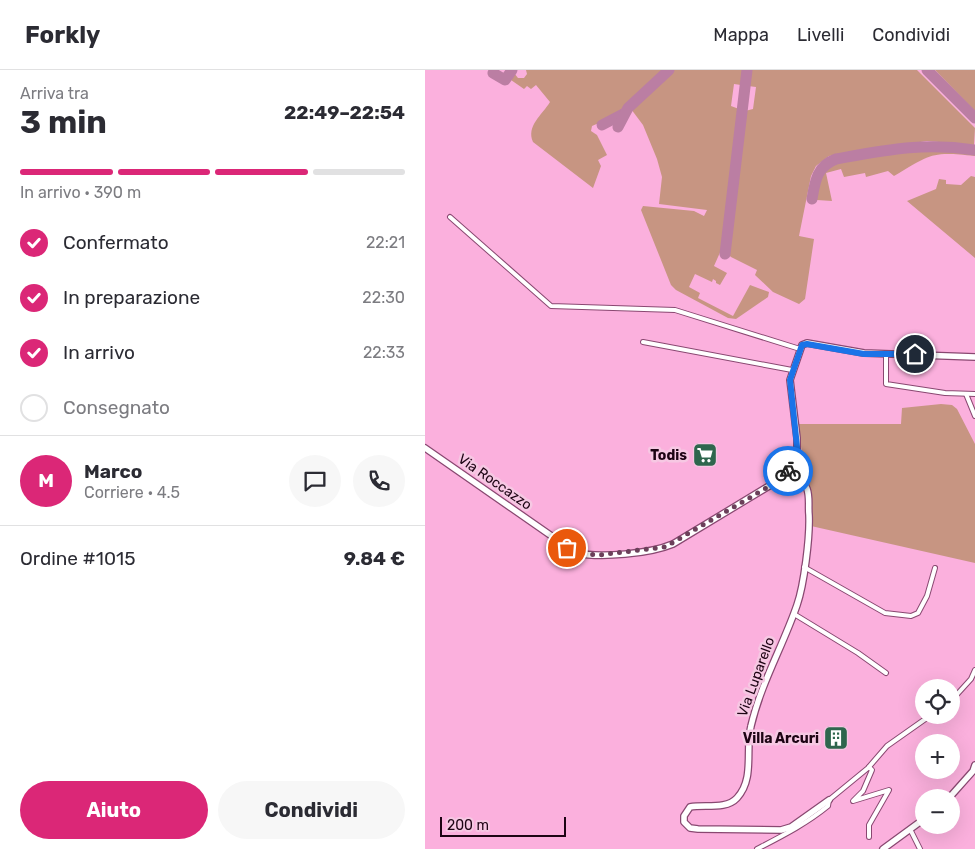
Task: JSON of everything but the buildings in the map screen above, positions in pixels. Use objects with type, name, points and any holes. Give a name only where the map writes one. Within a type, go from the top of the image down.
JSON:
[{"type":"street","points":[[450,217],[551,306],[675,310],[800,349]]},
{"type":"street","points":[[643,342],[793,370]]},
{"type":"street","points":[[791,467],[798,456],[790,380],[800,349],[807,344],[864,354],[975,357]]},
{"type":"street","points":[[885,354],[886,384],[930,391],[975,394]]},
{"type":"street","points":[[966,394],[975,416]]},
{"type":"street","name":"Via Roccazzo","points":[[425,448],[567,548],[585,555],[656,550],[673,544],[775,483],[791,467]]},
{"type":"street","name":"Via Luparello","points":[[791,467],[807,489],[809,499],[809,526],[804,567],[798,604],[775,654],[753,719],[748,776],[743,791],[736,800],[724,805],[690,807],[684,816],[684,822],[690,828],[698,829],[781,830],[791,827],[829,800]]},
{"type":"street","points":[[804,567],[885,613],[911,616],[918,612],[927,596],[935,568]]},
{"type":"street","points":[[793,614],[858,653],[886,673]]},
{"type":"street","points":[[960,692],[971,679],[975,670]]},
{"type":"street","points":[[757,849],[795,830],[819,813],[828,806],[829,800],[869,767],[887,746],[918,724]]},
{"type":"street","points":[[956,789],[975,766]]},
{"type":"street","points":[[869,767],[872,770],[863,791],[853,801],[889,790],[869,825],[869,837]]},
{"type":"street","points":[[883,849],[915,825]]},
{"type":"street","points":[[910,829],[920,849]]},
{"type":"shaded area","points":[[526,70],[663,70],[617,115],[592,126],[591,131],[597,135],[607,155],[598,160],[601,166],[593,188],[533,142],[531,136],[533,126],[550,102],[536,85],[531,89],[527,86],[524,89],[511,80],[514,73],[518,78],[524,78],[527,74]]},
{"type":"shaded area","points":[[673,70],[743,70],[741,85],[734,84],[731,106],[739,109],[722,248],[714,266],[727,273],[720,285],[713,279],[712,282],[695,274],[689,287],[700,293],[698,298],[733,316],[750,285],[769,292],[768,297],[736,319],[728,318],[676,290],[671,285],[641,210],[643,206],[694,211],[704,216],[707,210],[659,204],[662,177],[657,159],[643,125],[631,109]]},
{"type":"shaded area","points":[[750,70],[917,70],[975,128],[974,145],[927,141],[829,156],[816,166],[811,176],[799,236],[814,239],[805,299],[799,304],[773,292],[755,275],[757,270],[728,254],[745,111],[753,109],[756,87],[748,86]]},
{"type":"shaded area","points":[[935,70],[975,70],[975,111]]},
{"type":"shaded area","points":[[924,147],[975,153],[975,156],[940,154],[924,159],[894,176],[888,171],[866,177],[865,173],[844,177],[841,169],[826,173],[832,201],[817,200],[815,196],[820,173],[832,163],[857,157]]},
{"type":"shaded area","points":[[971,176],[975,177],[975,258],[907,201],[936,189],[939,179],[946,180],[946,184],[961,185]]},
{"type":"shaded area","points":[[941,404],[952,405],[957,409],[975,444],[975,563],[811,526],[811,499],[796,471],[802,454],[798,424],[901,424],[902,408]]},
{"type":"taxiway","points":[[493,73],[505,80],[512,70]]},
{"type":"taxiway","points":[[618,127],[628,108],[669,70]]},
{"type":"taxiway","points":[[725,254],[747,70]]},
{"type":"taxiway","points":[[927,70],[975,118]]},
{"type":"taxiway","points":[[602,125],[623,114]]},
{"type":"taxiway","points":[[812,199],[818,175],[825,166],[836,159],[905,148],[939,147],[975,150]]},
{"type":"way so far","points":[[567,548],[585,555],[599,555],[656,550],[665,547],[775,483],[788,471]]},
{"type":"place","name":"Todis","points":[[705,455]]},
{"type":"place","name":"Villa Arcuri","points":[[836,738]]},
{"type":"route","points":[[788,471],[797,462],[798,456],[790,380],[802,345],[807,344],[864,354],[915,354]]}]
